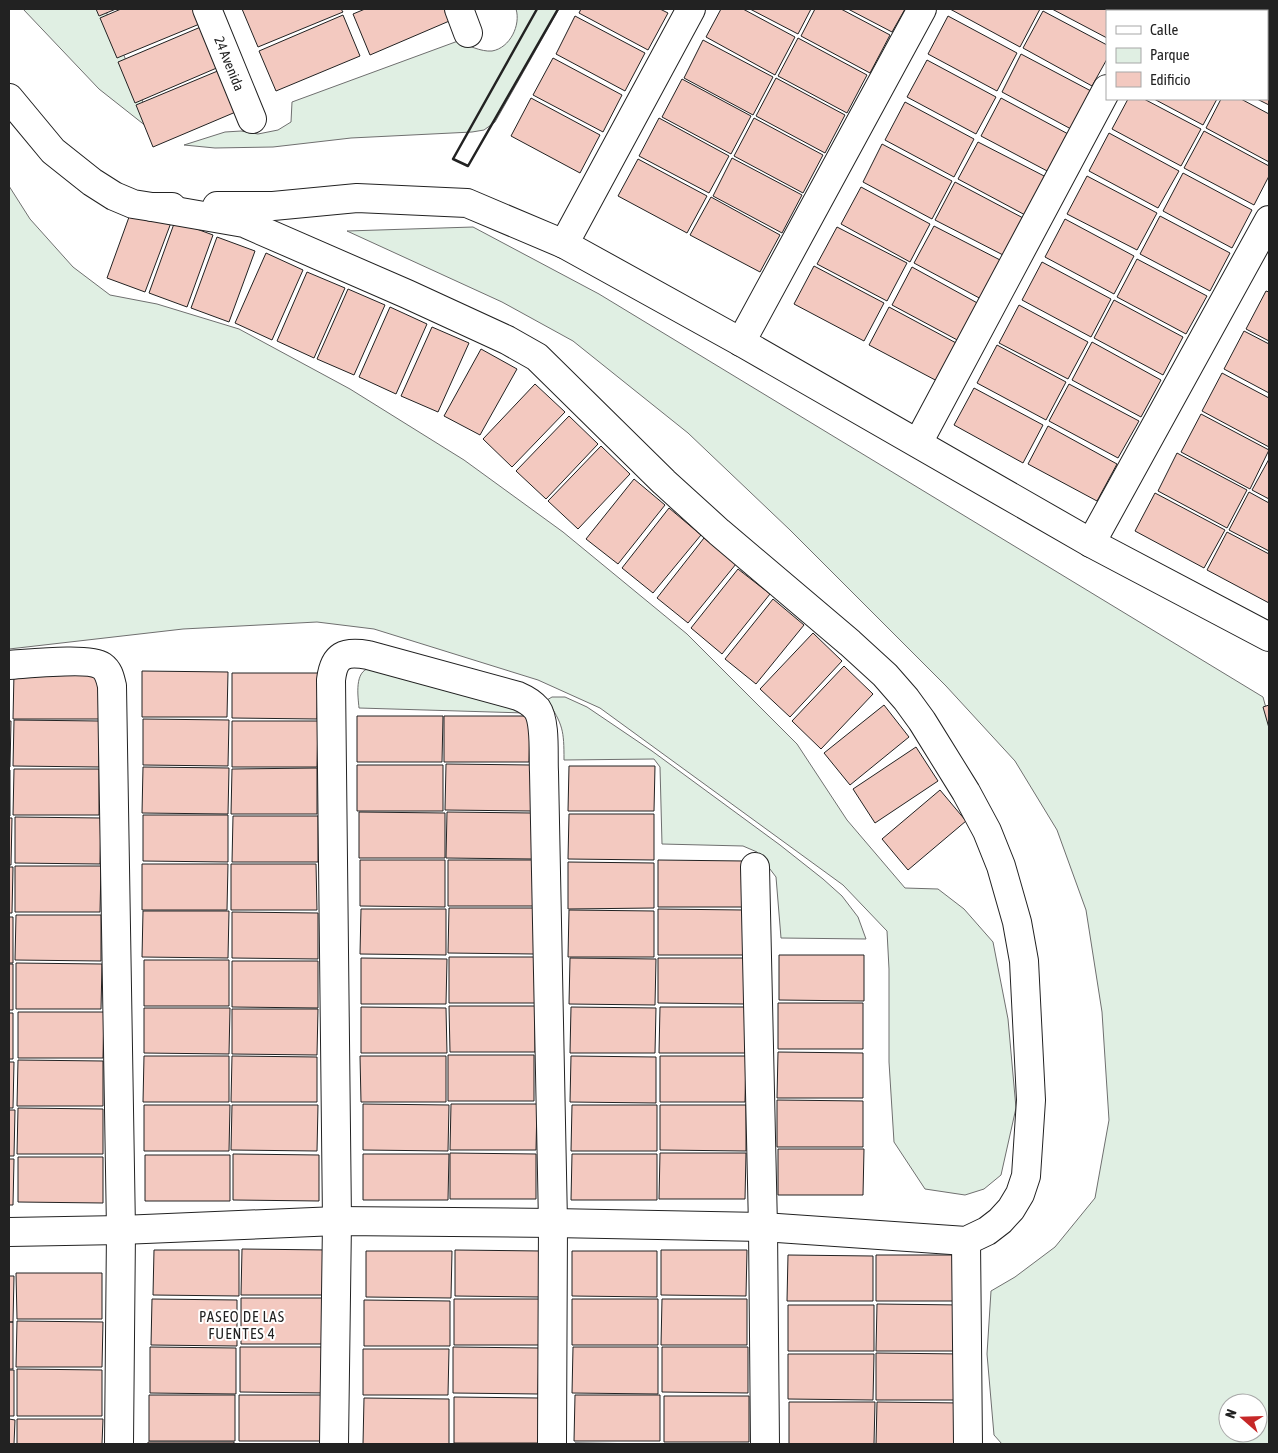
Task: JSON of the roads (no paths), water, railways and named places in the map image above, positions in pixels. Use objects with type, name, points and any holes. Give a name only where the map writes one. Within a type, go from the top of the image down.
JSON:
[{"type":"street","name":"24 Avenida","points":[[207,9],[252,119]]},
{"type":"street","points":[[564,244],[691,9]]},
{"type":"street","points":[[742,342],[922,9]]},
{"type":"street","points":[[918,443],[1106,91]]},
{"type":"street","points":[[9,98],[53,151],[114,196],[133,204],[244,223],[462,319],[507,340],[537,358],[664,482],[885,675],[922,721],[966,792],[987,831],[1001,866],[1017,922],[1024,961],[1031,1100],[1026,1176],[1020,1194],[1006,1215],[988,1231],[966,1241],[763,1227],[553,1223],[337,1221],[121,1230],[9,1232]]},
{"type":"street","points":[[152,207],[273,206],[357,198],[467,203],[564,244],[742,342],[1091,543],[1268,634]]},
{"type":"street","points":[[1091,543],[1269,220]]},
{"type":"street","points":[[334,1444],[337,1221],[331,680],[332,670],[337,660],[343,655],[355,653],[518,696],[532,704],[540,715],[543,734],[553,1223],[552,1444]]},
{"type":"street","points":[[9,665],[48,662],[96,663],[108,672],[112,686],[121,1230],[119,1444]]},
{"type":"street","points":[[755,867],[763,1227],[765,1444]]},
{"type":"street","points":[[966,1241],[968,1444]]},
{"type":"district","name":"PASEO DE LAS FUENTES 4","points":[[242,1326]]}]
